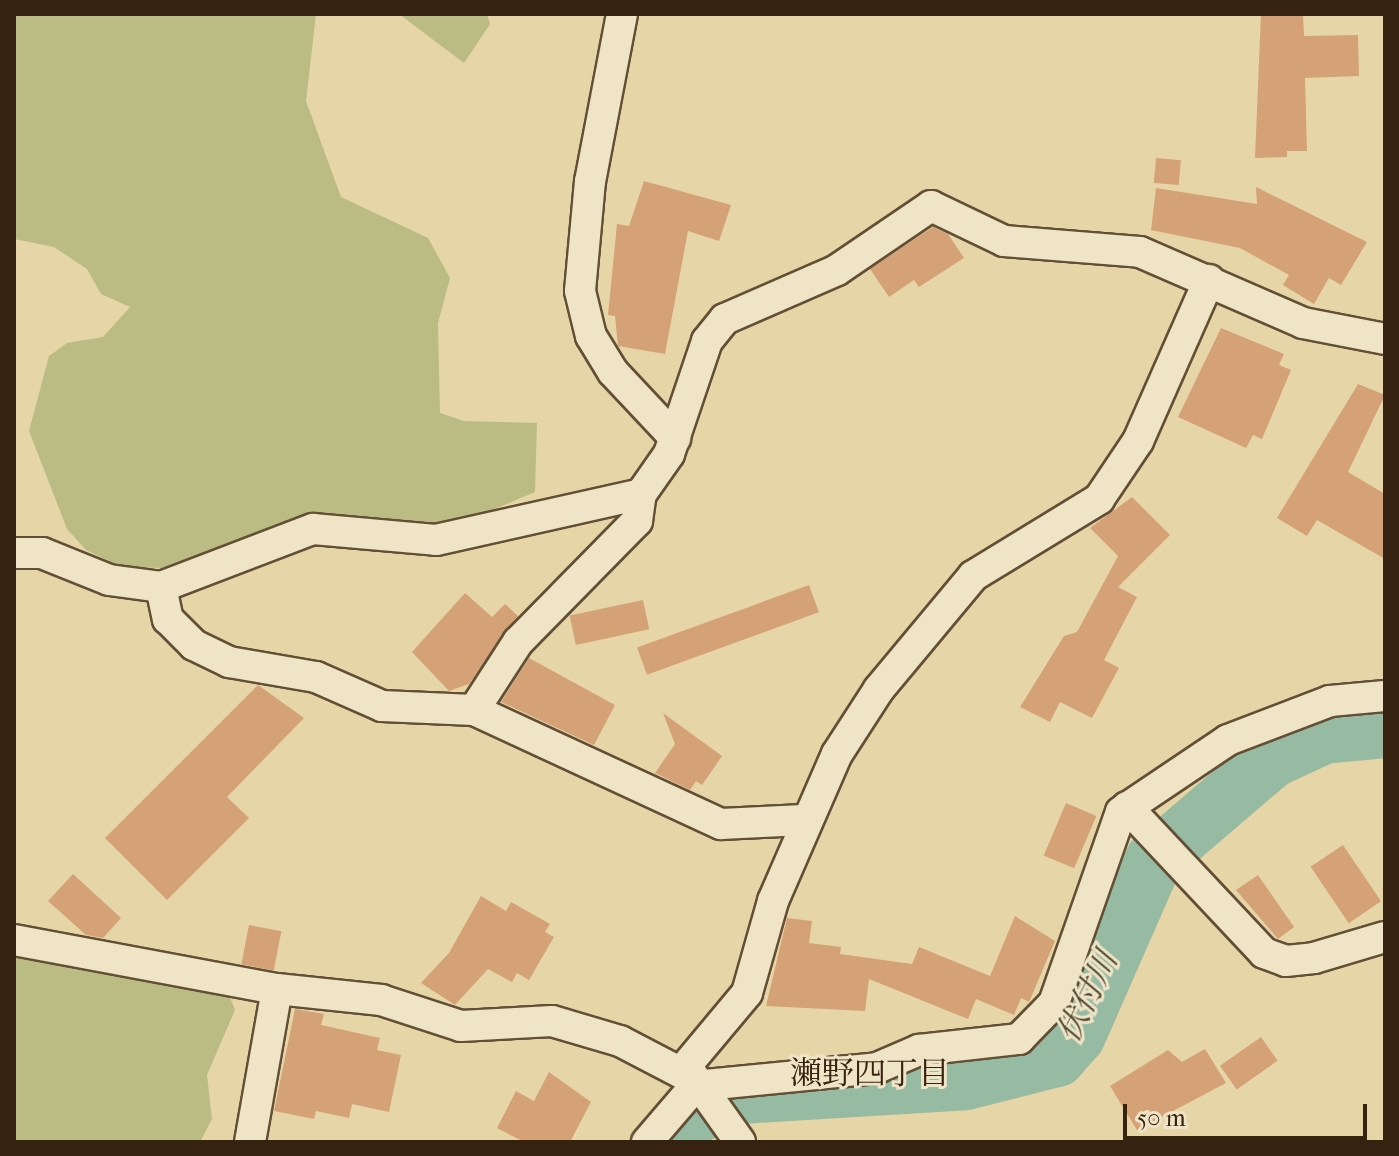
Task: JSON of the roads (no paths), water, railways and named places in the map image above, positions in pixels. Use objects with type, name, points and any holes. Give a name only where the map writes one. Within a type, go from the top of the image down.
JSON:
[{"type":"street","points":[[622,14],[590,181],[580,291],[591,336],[613,372],[675,438]]},
{"type":"street","points":[[474,710],[518,642],[621,542],[637,521],[641,494],[675,438],[707,341],[725,319],[837,270],[931,206],[1004,241],[1140,252],[1303,323],[1385,339]]},
{"type":"street","points":[[710,1105],[693,1054],[724,1028],[747,993],[803,820],[863,711],[973,576],[1099,499],[1138,441],[1209,280]]},
{"type":"street","points":[[14,553],[42,553],[109,580],[161,587],[313,529],[436,540],[641,494]]},
{"type":"street","points":[[161,587],[168,619],[194,645],[229,662],[316,677],[382,706],[474,710],[721,824],[803,820]]},
{"type":"street","points":[[647,1142],[710,1105],[877,1068],[919,1050],[1019,1039],[1054,1003],[1127,807],[1228,740],[1330,701],[1385,696]]},
{"type":"street","points":[[1127,807],[1163,849],[1264,953],[1286,961],[1314,958],[1385,937]]},
{"type":"street","points":[[14,940],[277,989],[381,1000],[461,1026],[552,1021],[620,1041],[710,1105]]},
{"type":"street","points":[[250,1142],[277,989]]},
{"type":"waterway","name":"伏付川","points":[[672,1142],[693,1116],[740,1095],[966,1081],[1057,1058],[1077,1035],[1154,860],[1272,759],[1324,735],[1385,729]]},
{"type":"district","name":"瀬野四丁目","points":[[870,1074]]}]
